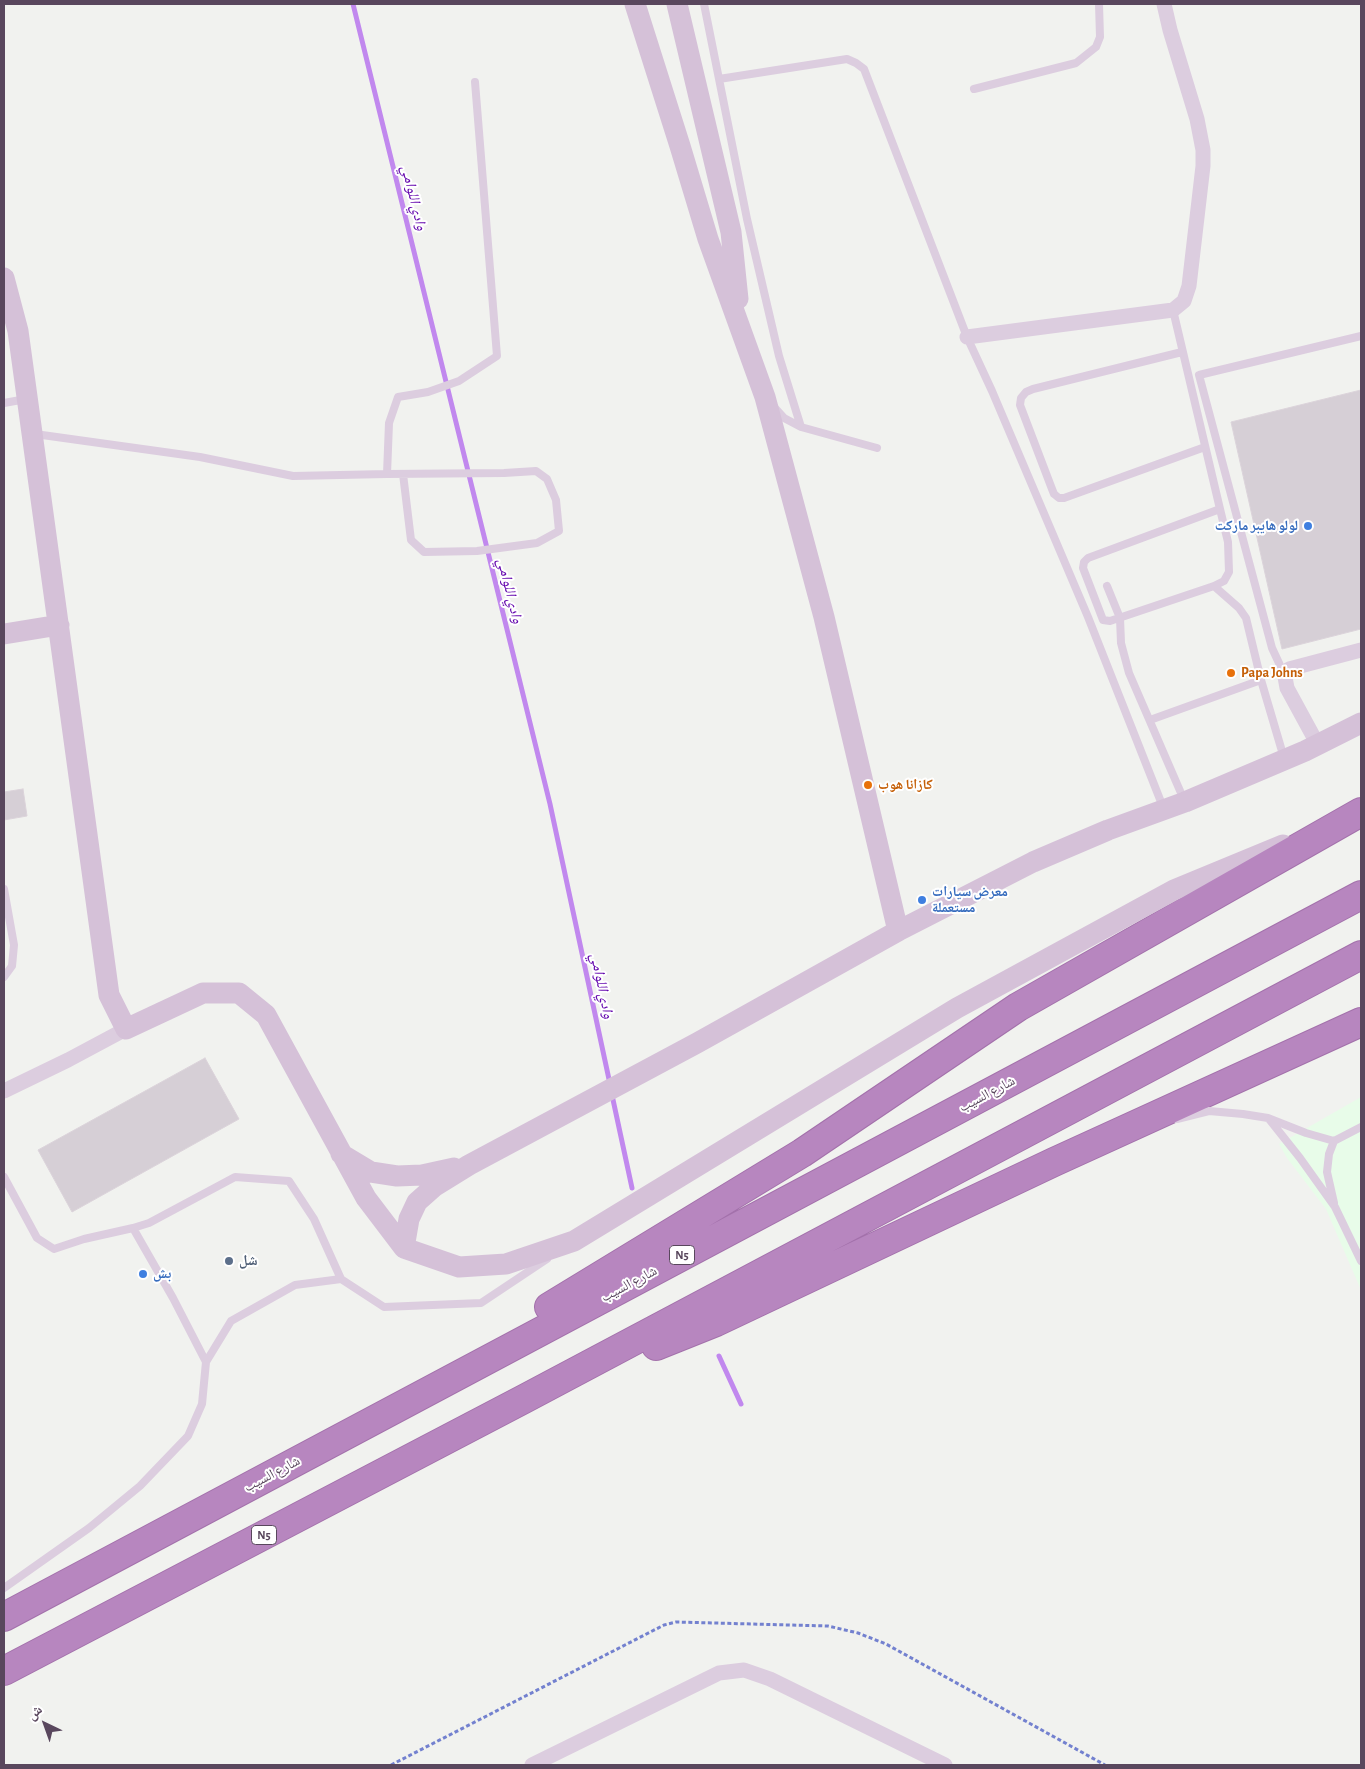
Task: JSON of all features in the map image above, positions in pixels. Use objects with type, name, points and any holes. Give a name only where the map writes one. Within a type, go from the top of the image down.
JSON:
[{"type":"highway","points":[[192,1517],[281,1462],[484,1346],[802,1154],[1018,1007],[1354,815]]},
{"type":"highway","name":"شارع السيب","points":[[4,1617],[1361,895]]},
{"type":"highway","name":"N5","points":[[4,1671],[524,1399],[1361,955]]},
{"type":"highway","points":[[524,1399],[716,1322],[1054,1162],[1361,1022]]},
{"type":"street","points":[[635,4],[708,240],[765,397],[824,617],[898,931]]},
{"type":"street","points":[[677,4],[731,232],[741,329]]},
{"type":"street","points":[[967,338],[1173,310],[1179,306],[1187,294],[1203,158],[1201,134],[1164,4]]},
{"type":"street","points":[[4,278],[18,331],[28,399],[31,433],[109,995],[126,1029]]},
{"type":"street","points":[[4,634],[59,625]]},
{"type":"street","points":[[1318,745],[1287,688],[1286,677],[1289,669],[1361,650]]},
{"type":"street","points":[[404,1248],[409,1219],[417,1202],[435,1186],[469,1165],[697,1044],[898,931],[1032,862],[1108,830],[1185,802],[1318,745],[1361,723]]},
{"type":"street","points":[[4,1091],[126,1029],[203,993],[239,993],[266,1015],[340,1154],[366,1198],[404,1248],[459,1267],[506,1264],[574,1241],[957,1008],[1174,890],[1354,815]]},
{"type":"street","points":[[340,1154],[371,1172],[397,1176],[422,1175],[469,1165]]},
{"type":"street","points":[[532,1765],[718,1673],[744,1670],[770,1679],[945,1765]]},
{"type":"lane","points":[[704,4],[747,219],[779,356],[801,427]]},
{"type":"lane","points":[[974,89],[1076,63],[1096,47],[1100,36],[1099,4]]},
{"type":"lane","points":[[719,79],[847,60],[856,63],[864,69],[967,338],[992,391],[1088,616],[1164,810]]},
{"type":"lane","points":[[388,474],[389,424],[398,397],[428,392],[459,380],[497,356],[476,82]]},
{"type":"lane","points":[[1173,310],[1228,542],[1229,572],[1224,581],[1214,586],[1107,622],[1102,618],[1083,568],[1084,562],[1088,558],[1220,509]]},
{"type":"lane","points":[[1286,677],[1272,648],[1199,375],[1361,336]]},
{"type":"lane","points":[[1182,352],[1026,392],[1021,398],[1020,405],[1054,494],[1059,498],[1064,498],[1205,447]]},
{"type":"lane","points":[[765,397],[784,418],[801,427],[877,448]]},
{"type":"lane","points":[[4,403],[28,399]]},
{"type":"lane","points":[[31,433],[200,457],[293,476],[388,474],[504,473],[536,470],[547,479],[556,500],[559,531],[537,543],[477,551],[424,552],[411,540],[403,474]]},
{"type":"lane","points":[[1107,586],[1120,618],[1121,643],[1129,673],[1185,802]]},
{"type":"lane","points":[[1214,586],[1239,608],[1246,618],[1261,680],[1284,760]]},
{"type":"lane","points":[[1150,720],[1261,680]]},
{"type":"lane","points":[[4,889],[14,944],[12,966],[4,977]]},
{"type":"lane","points":[[1168,1122],[1209,1110],[1268,1118],[1306,1134],[1334,1141],[1361,1127]]},
{"type":"lane","points":[[1268,1118],[1300,1158],[1335,1207],[1361,1261]]},
{"type":"lane","points":[[1054,1162],[1150,1127]]},
{"type":"lane","points":[[1334,1141],[1329,1154],[1327,1172],[1335,1207]]},
{"type":"lane","points":[[4,1177],[37,1238],[54,1248],[149,1224],[235,1177],[289,1181],[314,1219],[341,1279],[384,1307],[481,1303],[574,1241]]},
{"type":"lane","points":[[133,1228],[206,1362]]},
{"type":"lane","points":[[4,1588],[89,1528],[140,1486],[188,1436],[202,1404],[206,1362],[231,1321],[295,1285],[341,1279]]},
{"type":"shaded area","points":[[1361,1097],[1361,1290],[1326,1209],[1287,1158],[1279,1144]]},
{"type":"building","name":"لولو هايبر ماركت","points":[[1361,390],[1361,629],[1282,649],[1231,422]]},
{"type":"building","points":[[23,789],[27,816],[4,820],[4,792]]},
{"type":"building","points":[[205,1058],[239,1119],[72,1212],[38,1150]]},
{"type":"waterway","name":"وادي اللوامي","points":[[353,4],[550,804],[610,1084]]},
{"type":"waterway","name":"وادي اللوامي","points":[[612,1095],[632,1188]]},
{"type":"waterway","name":"وادي اللوامي","points":[[719,1356],[741,1404]]},
{"type":"place","name":"لولو هايبر ماركت","points":[[1308,526]]},
{"type":"place","name":"Papa Johns","points":[[1231,673]]},
{"type":"place","name":"كازانا هوب","points":[[868,785]]},
{"type":"place","name":"معرض سيارات مستعملة","points":[[922,900]]},
{"type":"place","name":"شل","points":[[229,1261]]},
{"type":"place","name":"بش","points":[[143,1274]]}]
